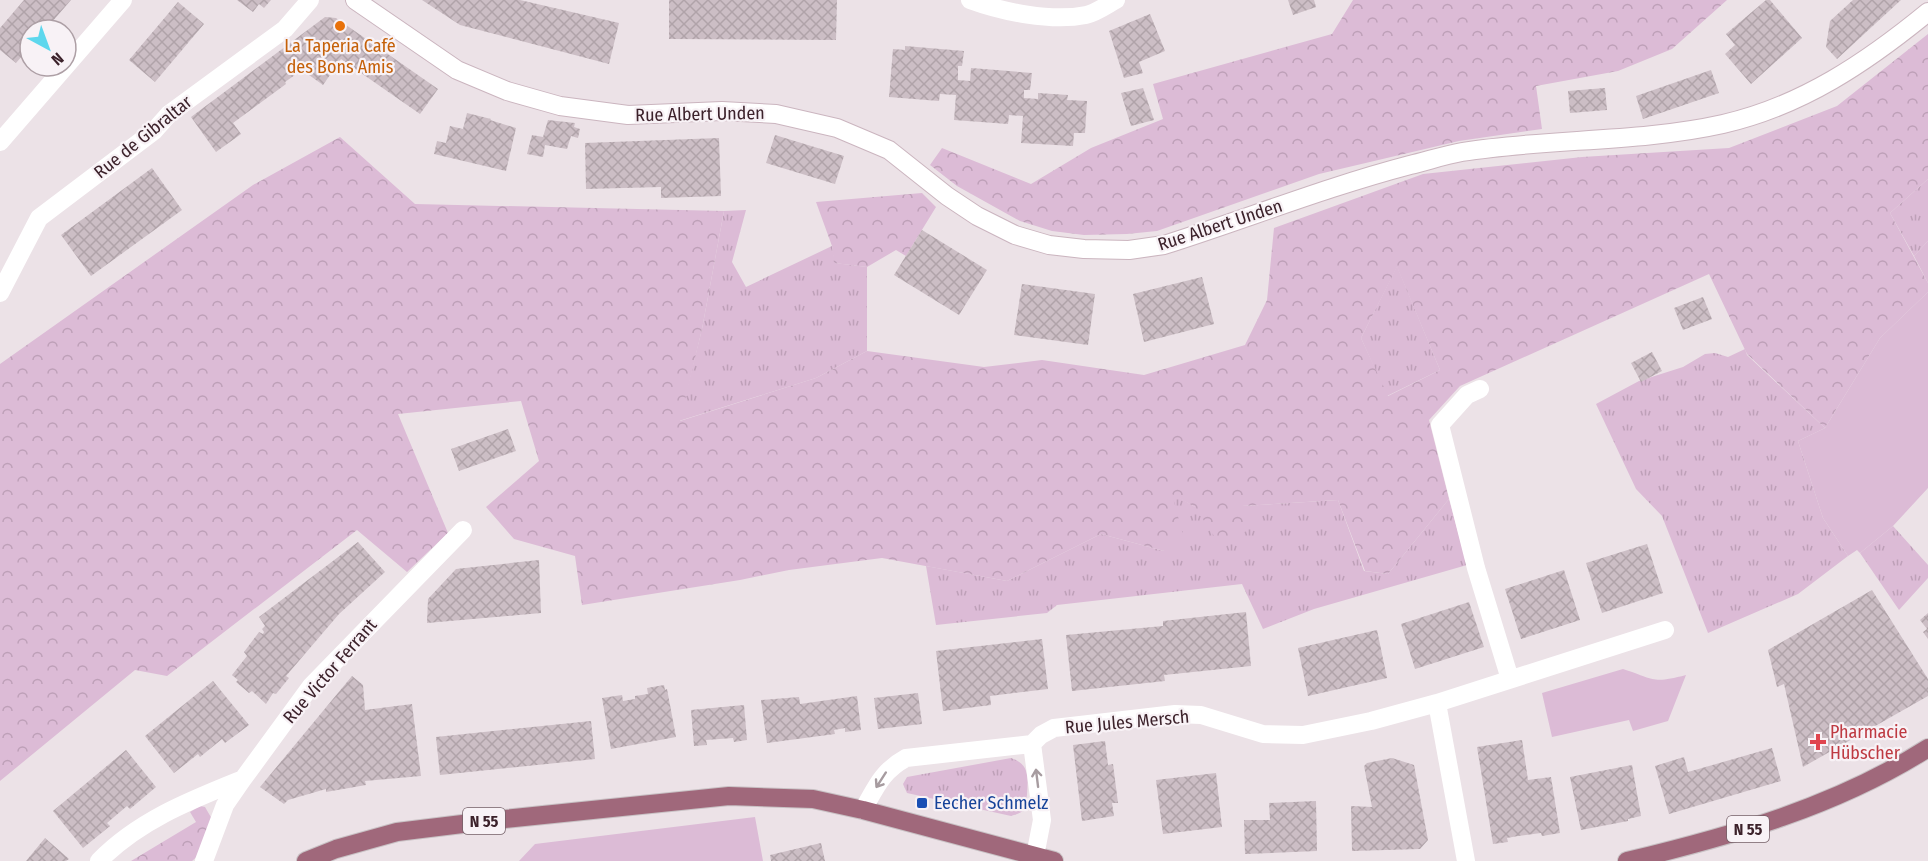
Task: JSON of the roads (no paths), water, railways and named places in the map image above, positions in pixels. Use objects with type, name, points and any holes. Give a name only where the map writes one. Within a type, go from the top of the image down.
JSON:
[{"type":"main road","name":"N 55","points":[[1627,861],[1769,823],[1866,784],[1928,748]]},
{"type":"main road","name":"N 55","points":[[306,861],[338,855],[397,832],[708,798],[759,796],[813,799],[863,810],[1054,861]]},
{"type":"street","points":[[0,142],[123,0]]},
{"type":"street","name":"Rue de Gibraltar","points":[[0,293],[39,218],[154,131],[169,114],[285,29],[310,0]]},
{"type":"street","name":"Rue Albert Unden","points":[[355,0],[457,70],[507,91],[560,106],[628,115],[722,111],[776,114],[837,128],[889,150],[946,196],[977,216],[1015,235],[1050,245],[1084,249],[1129,250],[1164,245],[1374,174],[1461,152],[1671,133],[1724,124],[1782,106],[1840,77],[1928,12]]},
{"type":"street","points":[[970,0],[985,6],[1037,17],[1087,15],[1116,0]]},
{"type":"street","points":[[1480,389],[1467,395],[1440,425],[1476,568],[1510,679]]},
{"type":"street","name":"Rue Victor Ferrant","points":[[204,861],[225,805],[311,686],[462,530]]},
{"type":"street","name":"Rue Jules Mersch","points":[[1032,744],[1041,735],[1054,728],[1175,714],[1201,716],[1263,734],[1303,735],[1371,721],[1437,703],[1665,630]]},
{"type":"street","points":[[1437,703],[1466,861]]},
{"type":"street","points":[[863,810],[883,774],[906,758],[1032,744],[1042,820],[1035,856]]},
{"type":"street","points":[[99,861],[112,848],[147,822],[184,803],[243,778]]},
{"type":"place","name":"La Taperia Café des Bons Amis","points":[[340,26]]},
{"type":"place","name":"Pharmacie Hübscher","points":[[1818,742]]},
{"type":"place","name":"Eecher Schmelz","points":[[922,803]]}]
